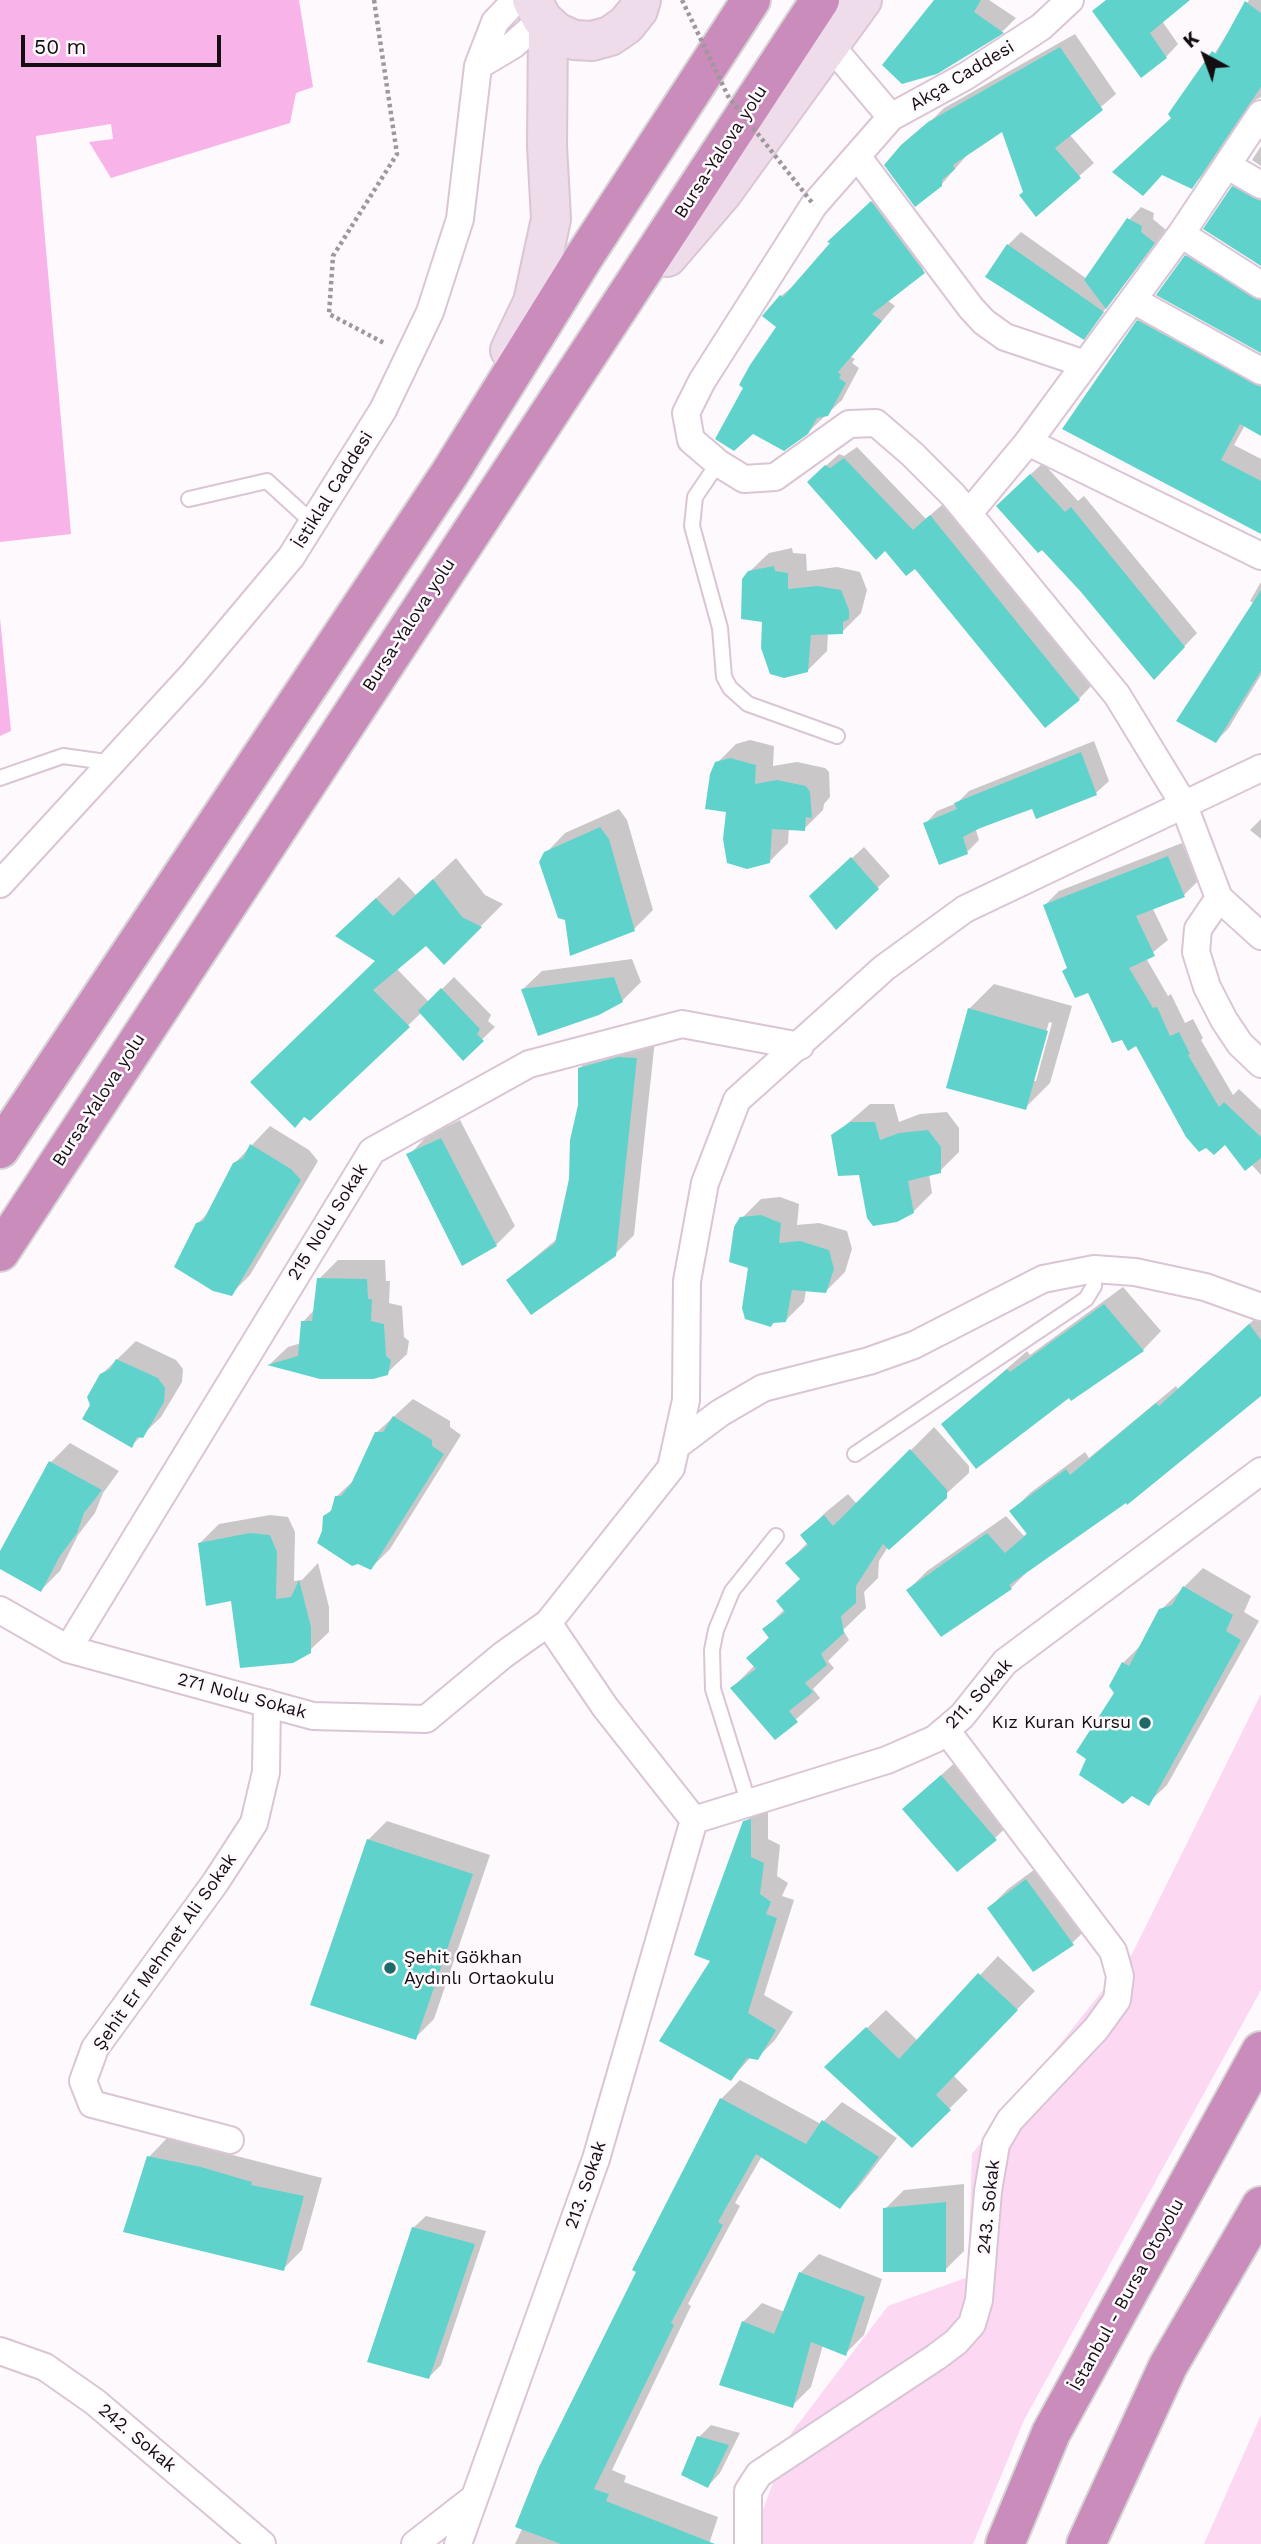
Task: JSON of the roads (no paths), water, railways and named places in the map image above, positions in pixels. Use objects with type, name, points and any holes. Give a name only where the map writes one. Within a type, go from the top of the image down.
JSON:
[{"type":"highway","points":[[0,1149],[450,473],[584,257],[751,0]]},
{"type":"highway","name":"Bursa-Yalova yolu","points":[[0,1252],[820,0]]},
{"type":"highway","name":"İstanbul - Bursa Otoyolu","points":[[1005,2544],[1051,2433],[1261,2051]]},
{"type":"highway","points":[[1086,2544],[1168,2366],[1261,2206]]},
{"type":"highway","points":[[1115,2544],[1217,2323],[1261,2236]]},
{"type":"main road","points":[[535,11],[574,40],[592,41],[610,36],[626,25],[638,10],[641,0]]},
{"type":"main road","points":[[610,322],[722,193],[862,0]]},
{"type":"main road","points":[[450,473],[533,302],[551,219],[535,11]]},
{"type":"street","name":"Akça Caddesi","points":[[831,46],[891,117],[967,76],[1041,27],[1070,0]]},
{"type":"street","name":"İstiklal Caddesi","points":[[0,884],[113,763],[291,557],[383,410],[430,312],[460,219],[478,66],[513,45],[535,11]]},
{"type":"street","points":[[969,513],[1028,442],[1133,300],[1228,166],[1261,114]]},
{"type":"street","points":[[891,117],[814,205],[702,381],[686,413],[691,440],[718,463],[744,478],[775,477],[849,424],[876,423],[912,454],[969,513],[1117,695],[1183,803],[1219,898],[1261,936]]},
{"type":"street","points":[[857,156],[971,308],[984,321],[1005,337],[1085,364]]},
{"type":"street","points":[[1228,166],[1261,186]]},
{"type":"street","points":[[1181,234],[1261,285]]},
{"type":"street","points":[[1133,300],[1261,370]]},
{"type":"street","points":[[1028,442],[1261,556]]},
{"type":"street","points":[[1251,771],[1261,744]]},
{"type":"street","name":"271 Nolu Sokak","points":[[0,1610],[68,1649],[313,1716],[426,1719],[503,1655],[548,1623],[671,1468],[686,1400],[687,1281],[705,1184],[737,1100],[884,968],[965,909],[1251,771]]},
{"type":"street","points":[[0,860],[43,839]]},
{"type":"street","points":[[1219,898],[1198,929],[1196,952],[1207,987],[1224,1020],[1240,1044],[1261,1064]]},
{"type":"street","name":"215 Nolu Sokak","points":[[68,1649],[372,1151],[529,1064],[682,1024],[800,1046]]},
{"type":"street","points":[[676,1446],[720,1413],[763,1388],[869,1362],[914,1345],[1043,1279],[1094,1269],[1135,1272],[1205,1287],[1261,1307]]},
{"type":"street","name":"211. Sokak","points":[[694,1820],[748,1801],[887,1760],[935,1739],[962,1716],[1005,1662],[1261,1471]]},
{"type":"street","points":[[548,1623],[606,1707],[694,1820]]},
{"type":"street","name":"Şehit Er Mehmet Ali Sokak","points":[[230,2140],[92,2104],[83,2081],[95,2048],[215,1883],[254,1823],[266,1772],[267,1703]]},
{"type":"street","name":"243. Sokak","points":[[748,2544],[748,2491],[759,2474],[936,2357],[956,2342],[972,2324],[979,2300],[988,2191],[996,2144],[1010,2120],[1096,2029],[1116,2000],[1120,1976],[1113,1951],[946,1730]]},
{"type":"street","name":"213. Sokak","points":[[458,2544],[596,2159],[694,1820]]},
{"type":"street","name":"242. Sokak","points":[[0,2351],[45,2367],[95,2402],[262,2544]]},
{"type":"street","points":[[415,2544],[475,2497]]},
{"type":"lane","points":[[718,463],[695,497],[692,526],[720,628],[724,677],[730,688],[748,704],[837,736]]},
{"type":"lane","points":[[189,499],[267,481],[313,523]]},
{"type":"lane","points":[[0,778],[63,756],[113,763]]},
{"type":"lane","points":[[855,1454],[1086,1299],[1094,1286],[1094,1269]]},
{"type":"lane","points":[[748,1801],[713,1689],[712,1650],[716,1630],[732,1591],[776,1536]]},
{"type":"place","name":"Kız Kuran Kursu","points":[[1145,1723]]},
{"type":"place","name":"Şehit Gökhan Aydınlı Ortaokulu","points":[[390,1968]]}]
